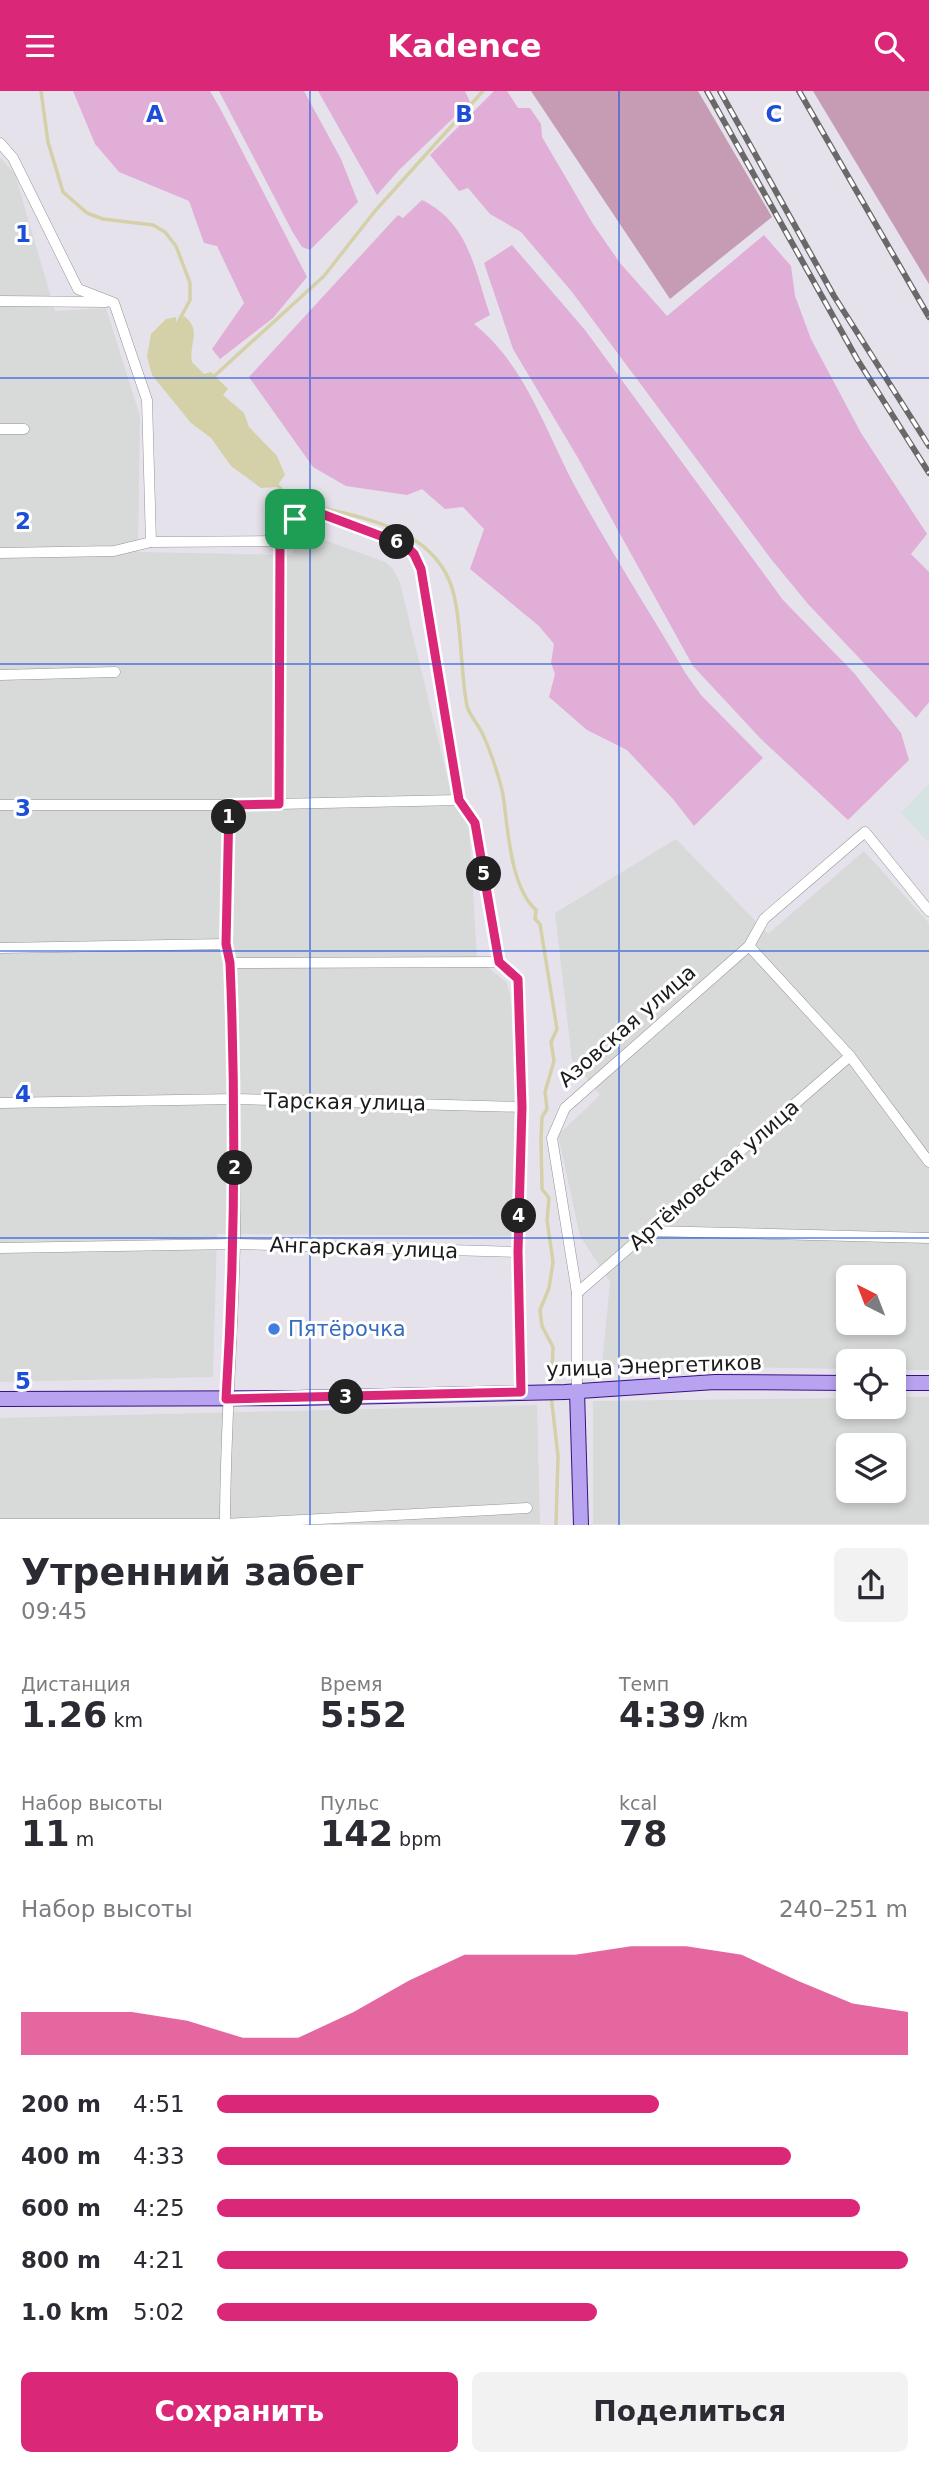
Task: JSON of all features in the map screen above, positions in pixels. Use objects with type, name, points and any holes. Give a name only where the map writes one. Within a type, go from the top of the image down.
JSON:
[{"type":"main road","name":"улица Энергетиков","points":[[0,1399],[226,1399],[571,1392],[715,1382],[836,1383]]},
{"type":"main road","points":[[906,1383],[929,1383]]},
{"type":"main road","name":"Азовская улица","points":[[571,1392],[581,1524]]},
{"type":"street","points":[[0,143],[13,158],[78,289],[114,303],[147,400],[151,542]]},
{"type":"street","points":[[0,159],[13,158]]},
{"type":"street","points":[[0,301],[114,303]]},
{"type":"street","points":[[0,429],[24,429]]},
{"type":"street","points":[[279,804],[280,541],[300,513],[314,511],[405,545],[414,554],[421,569],[459,800],[475,823],[499,962],[518,979],[522,1107],[518,1252],[527,1392]]},
{"type":"street","points":[[0,553],[114,551],[151,542],[280,541]]},
{"type":"street","points":[[0,674],[116,672]]},
{"type":"street","points":[[0,805],[229,805],[459,800]]},
{"type":"street","points":[[225,1524],[226,1399],[235,1244],[235,1100],[230,963],[226,944],[229,805]]},
{"type":"street","name":"Азовская улица","points":[[571,1392],[577,1293],[552,1137],[565,1108],[748,946],[764,919],[865,832],[929,911]]},
{"type":"street","points":[[0,948],[226,944]]},
{"type":"street","points":[[748,946],[850,1056],[929,1162]]},
{"type":"street","points":[[230,963],[499,962]]},
{"type":"street","name":"Артёмовская улица","points":[[577,1293],[850,1056]]},
{"type":"street","name":"Тарская улица","points":[[0,1103],[235,1100],[522,1107]]},
{"type":"street","points":[[650,1231],[929,1238]]},
{"type":"street","name":"Ангарская улица","points":[[0,1248],[235,1244],[518,1252]]},
{"type":"street","points":[[0,1524],[225,1524],[527,1508]]},
{"type":"shaded area","points":[[73,91],[210,91],[221,110],[307,277],[273,318],[220,359],[212,349],[244,303],[217,246],[204,243],[189,201],[119,172],[95,144]]},
{"type":"shaded area","points":[[219,91],[304,91],[341,159],[358,202],[310,250],[302,247],[292,231]]},
{"type":"shaded area","points":[[318,91],[465,91],[470,102],[399,170],[377,195]]},
{"type":"shaded area","points":[[494,91],[507,91],[518,108],[530,108],[541,124],[542,137],[593,224],[620,263],[667,316],[764,235],[791,266],[795,296],[811,339],[861,433],[927,534],[911,554],[929,572],[929,702],[916,718],[808,604],[771,559],[572,292],[521,232],[490,214],[468,188],[459,191],[430,155]]},
{"type":"shaded area","points":[[531,91],[698,91],[772,217],[670,299]]},
{"type":"shaded area","points":[[813,91],[929,91],[929,284]]},
{"type":"shaded area","points":[[0,157],[15,174],[55,311],[106,308],[140,416],[138,552],[292,555],[297,530],[385,562],[393,569],[400,583],[449,784],[468,810],[477,958],[507,983],[511,1000],[515,1089],[512,1236],[217,1234],[213,1377],[0,1382]]},
{"type":"shaded area","points":[[422,200],[438,210],[460,234],[474,264],[490,315],[474,324],[508,359],[521,380],[577,490],[686,674],[701,695],[763,758],[694,826],[673,799],[627,750],[587,730],[549,697],[555,674],[551,663],[554,644],[539,626],[470,569],[484,529],[463,507],[445,509],[422,489],[407,495],[346,486],[313,467],[249,377],[398,215],[403,218]]},
{"type":"shaded area","points":[[512,245],[585,330],[783,600],[854,673],[901,733],[909,760],[848,820],[761,739],[693,666],[578,458],[513,349],[484,263]]},
{"type":"shaded area","points":[[184,316],[190,321],[194,332],[192,362],[204,374],[211,372],[228,389],[223,395],[244,413],[249,427],[277,456],[285,475],[276,487],[261,488],[231,466],[211,438],[191,423],[152,375],[147,357],[151,334],[166,319],[176,317],[176,324]]},
{"type":"shaded area","points":[[929,784],[929,843],[901,813]]},
{"type":"shaded area","points":[[676,839],[768,934],[864,851],[929,923],[929,1370],[906,1370],[906,1349],[836,1349],[836,1369],[602,1365],[610,1282],[580,1236],[558,1135],[600,1095],[572,1060],[555,913]]},
{"type":"shaded area","points":[[906,1397],[929,1397],[929,1524],[593,1524],[593,1401],[836,1398],[836,1419],[906,1419]]},
{"type":"shaded area","points":[[537,1405],[540,1524],[0,1524],[0,1418]]},
{"type":"waterway","points":[[41,91],[48,142],[63,192],[87,213],[103,219],[153,225],[165,232],[176,246],[190,283],[190,300],[176,326]]},
{"type":"waterway","points":[[211,379],[324,276],[375,211],[483,91]]},
{"type":"waterway","points":[[274,482],[282,490]]},
{"type":"waterway","points":[[293,501],[359,517],[403,533],[422,545],[438,561],[453,592],[459,623],[467,706],[483,735],[499,780],[515,872],[527,900],[536,910],[535,919],[540,924],[557,1029],[551,1042],[554,1061],[545,1092],[547,1109],[542,1117],[541,1140],[542,1189],[549,1198],[547,1220],[553,1262],[549,1288],[540,1310],[542,1326],[553,1347],[551,1388]]},
{"type":"waterway","points":[[551,1395],[558,1456],[556,1525]]},
{"type":"railway","points":[[707,91],[857,359],[929,473]]},
{"type":"railway","points":[[720,91],[834,296],[929,446]]},
{"type":"railway","points":[[799,91],[929,317]]},
{"type":"place","name":"Пятёрочка","points":[[274,1329]]},
{"type":"route","points":[[306,510],[314,511],[405,545],[414,554],[421,569],[459,800],[475,823],[499,962],[518,979],[522,1107],[518,1252],[521,1392],[226,1399],[235,1244],[235,1100],[230,963],[226,944],[229,805],[279,804],[280,541],[295,519],[306,510]]}]
